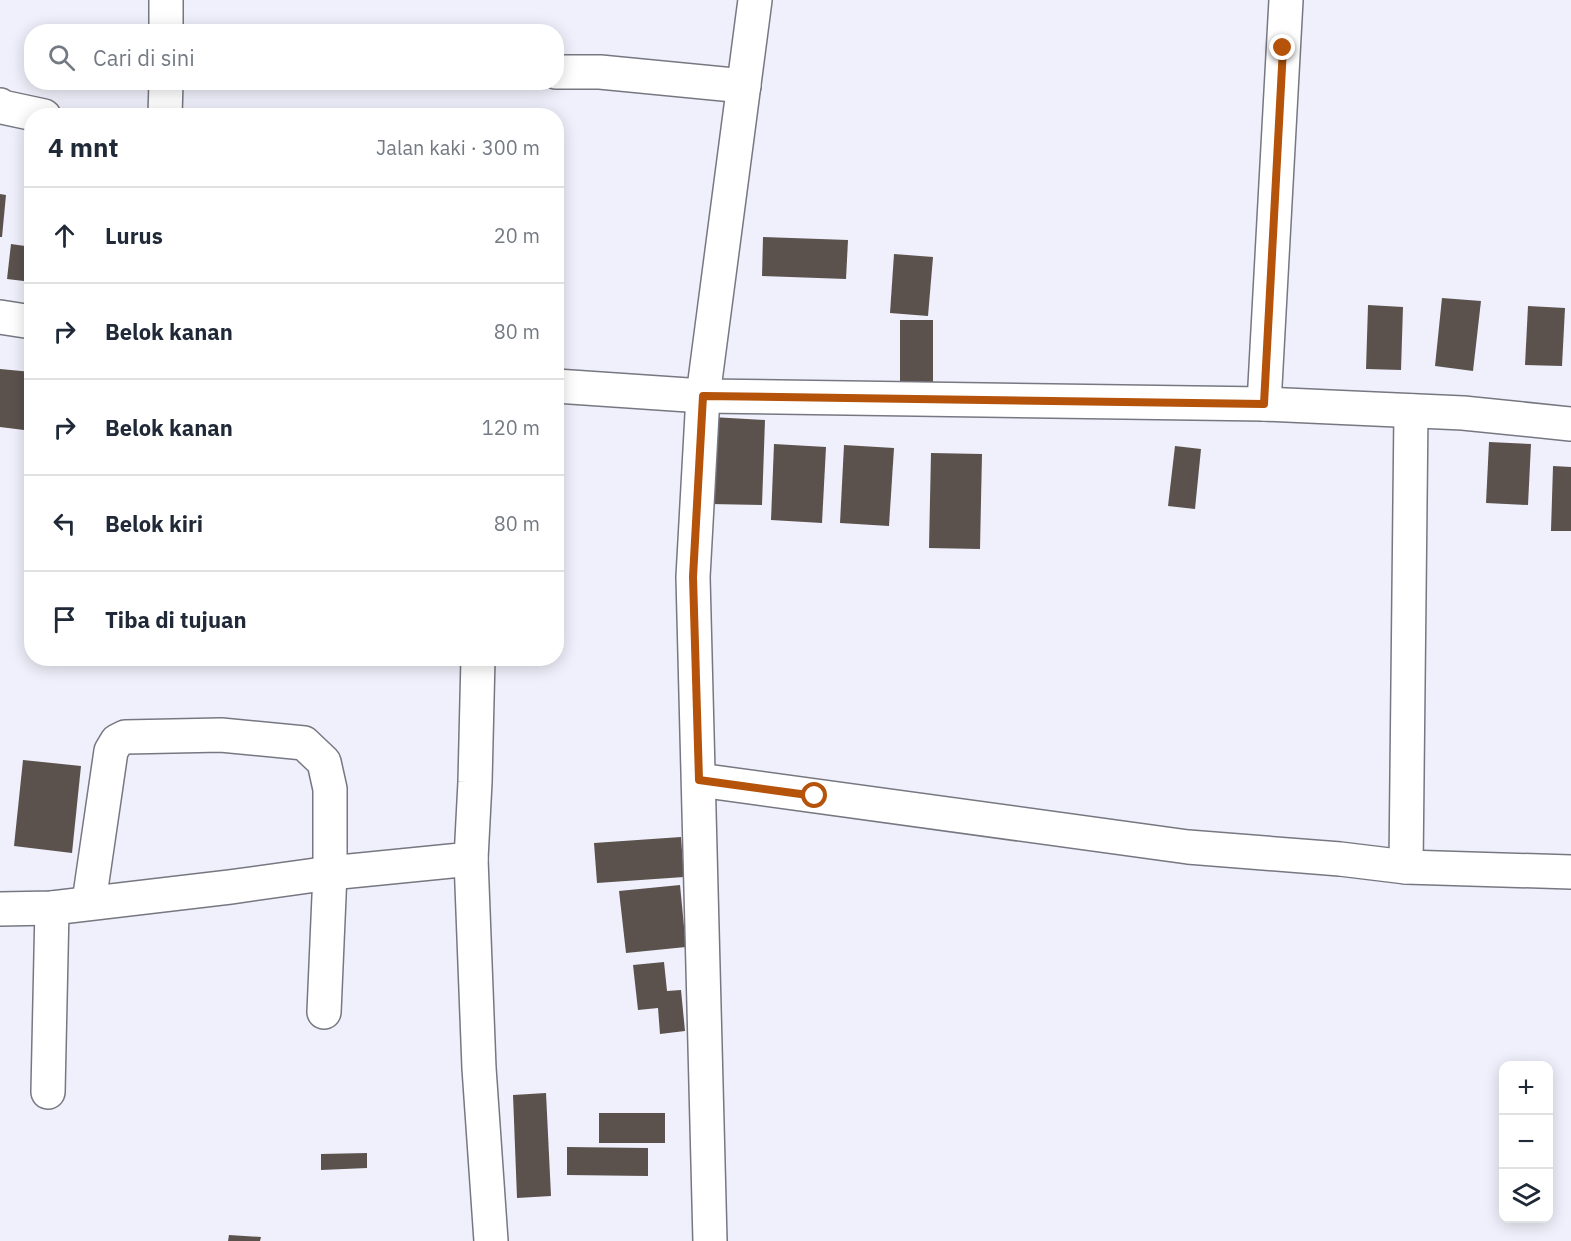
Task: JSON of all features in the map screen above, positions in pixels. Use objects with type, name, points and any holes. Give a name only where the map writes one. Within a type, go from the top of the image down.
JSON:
[{"type":"street","points":[[166,0],[166,24]]},
{"type":"street","points":[[710,1241],[693,577],[703,396],[755,0]]},
{"type":"street","points":[[1264,404],[1286,0]]},
{"type":"street","points":[[564,72],[600,72],[744,86]]},
{"type":"street","points":[[165,90],[165,108]]},
{"type":"street","points":[[0,105],[24,112]]},
{"type":"street","points":[[0,317],[24,321]]},
{"type":"street","points":[[564,387],[703,396],[1264,404],[1463,413],[1571,424]]},
{"type":"street","points":[[1406,867],[1411,411]]},
{"type":"street","points":[[478,666],[471,859],[478,1068],[491,1241]]},
{"type":"street","points":[[89,902],[111,751],[117,741],[125,737],[221,735],[304,743],[324,762],[330,789],[330,873],[324,1012]]},
{"type":"street","points":[[699,780],[1188,847],[1340,859],[1406,867],[1571,872]]},
{"type":"street","points":[[0,909],[52,908],[330,873],[471,859]]},
{"type":"street","points":[[48,1092],[52,908]]},
{"type":"building","points":[[0,194],[6,195],[2,237],[0,237]]},
{"type":"building","points":[[763,237],[848,240],[846,279],[762,276]]},
{"type":"building","points":[[11,244],[24,246],[24,281],[7,279]]},
{"type":"building","points":[[894,254],[933,257],[928,316],[890,313]]},
{"type":"building","points":[[1442,298],[1481,301],[1473,371],[1435,366]]},
{"type":"building","points":[[1368,305],[1403,307],[1401,370],[1366,369]]},
{"type":"building","points":[[1528,306],[1565,308],[1562,366],[1525,365]]},
{"type":"building","points":[[900,320],[933,320],[933,382],[900,382]]},
{"type":"building","points":[[0,369],[24,371],[24,430],[0,427]]},
{"type":"building","points":[[712,417],[765,420],[762,505],[710,504]]},
{"type":"building","points":[[1489,442],[1531,444],[1528,505],[1486,503]]},
{"type":"building","points":[[774,444],[826,447],[822,523],[771,520]]},
{"type":"building","points":[[844,445],[894,448],[889,526],[840,523]]},
{"type":"building","points":[[1175,446],[1201,449],[1195,509],[1168,506]]},
{"type":"building","points":[[931,453],[982,454],[980,549],[929,548]]},
{"type":"building","points":[[1553,466],[1571,467],[1571,531],[1551,531]]},
{"type":"building","points":[[23,760],[81,766],[72,853],[14,846]]},
{"type":"building","points":[[681,837],[684,877],[597,883],[594,843]]},
{"type":"building","points":[[680,885],[686,947],[626,953],[619,891]]},
{"type":"building","points":[[664,962],[667,991],[681,990],[685,1031],[660,1034],[658,1008],[638,1010],[633,965]]},
{"type":"building","points":[[546,1093],[551,1196],[517,1198],[513,1095]]},
{"type":"building","points":[[599,1113],[665,1113],[665,1143],[599,1143]]},
{"type":"building","points":[[567,1147],[648,1148],[648,1176],[567,1175]]},
{"type":"building","points":[[367,1153],[367,1168],[321,1170],[321,1154]]},
{"type":"building","points":[[229,1235],[261,1237],[260,1241],[228,1241]]},
{"type":"route","points":[[815,796],[699,780],[693,577],[703,396],[1264,404],[1283,48]]}]
